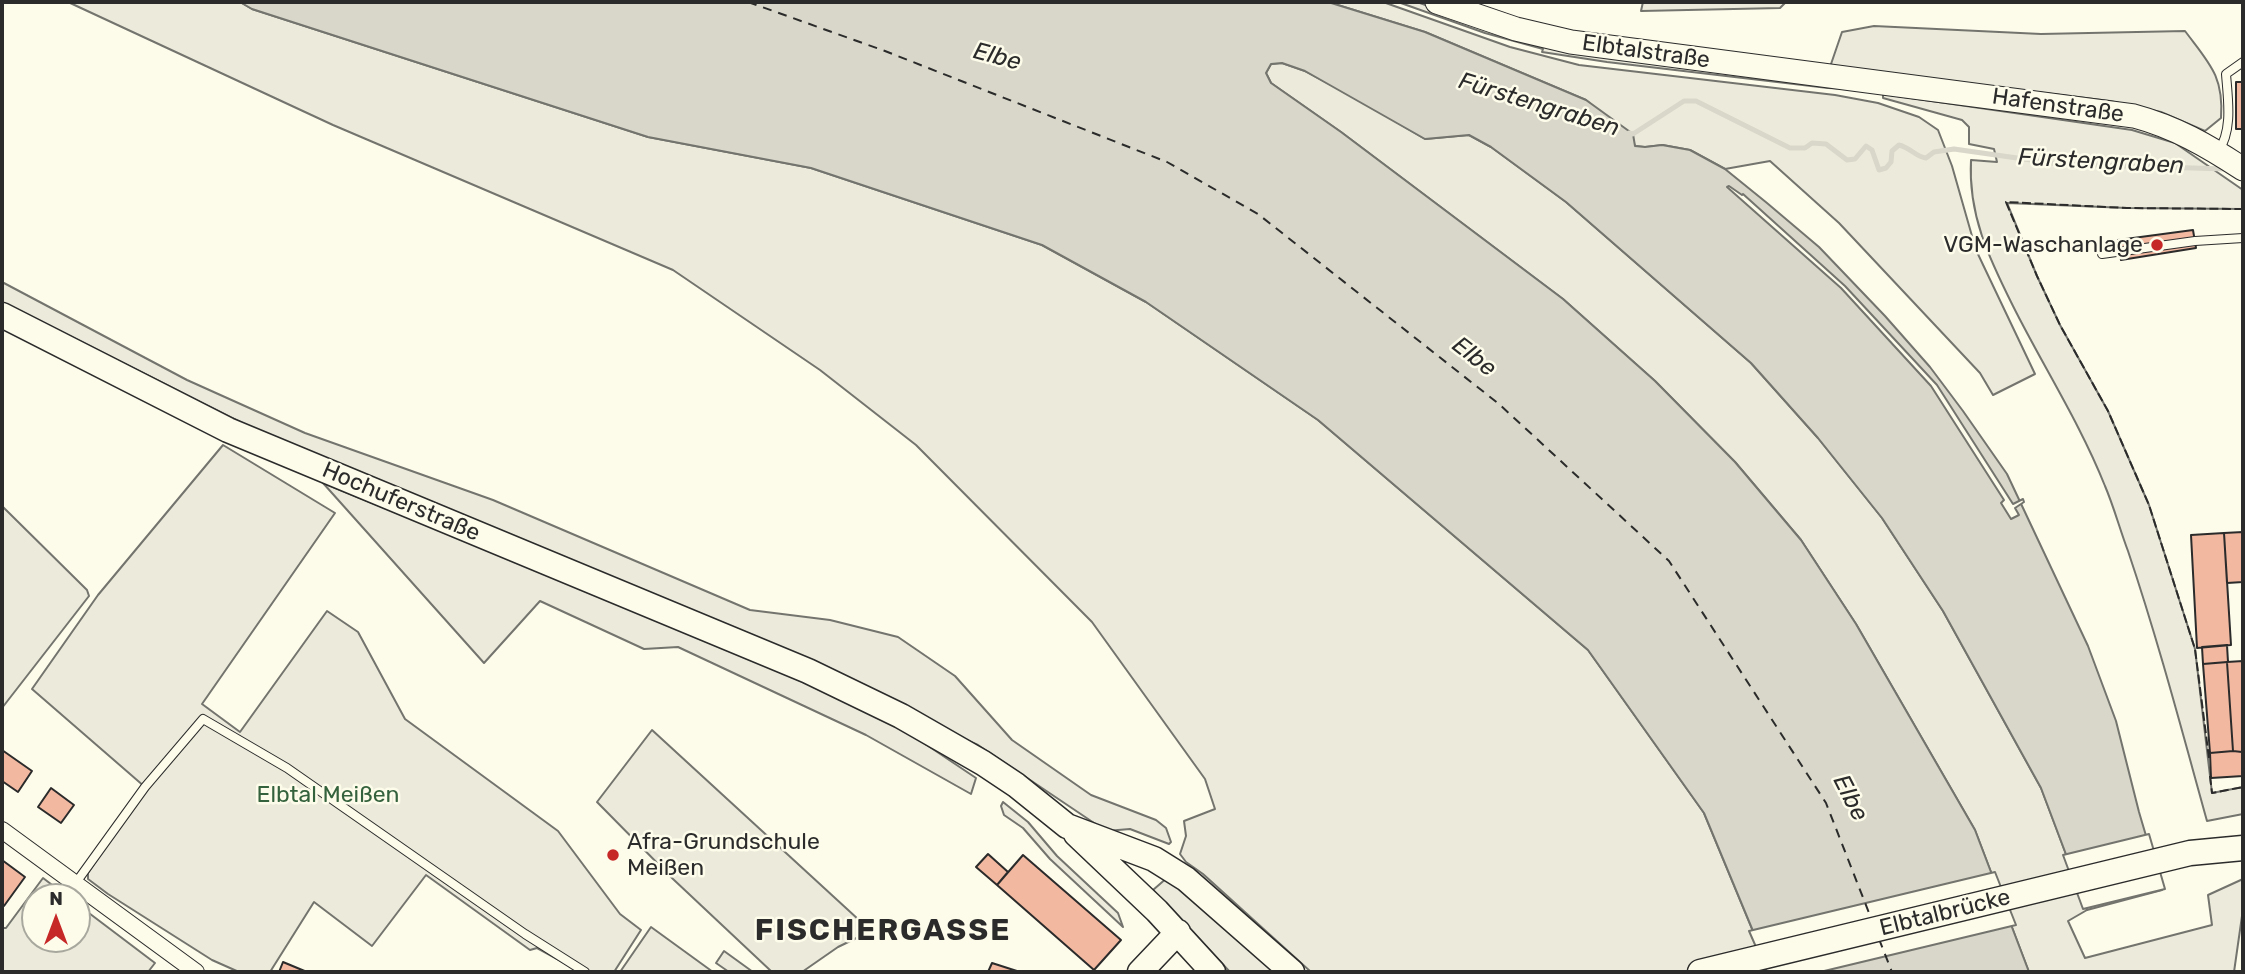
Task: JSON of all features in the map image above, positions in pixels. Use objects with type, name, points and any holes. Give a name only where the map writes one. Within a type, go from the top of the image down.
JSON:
[{"type":"main road","name":"Hochuferstraße","points":[[2,315],[228,430],[808,671],[901,716],[983,763],[1068,826]]},
{"type":"main road","points":[[1068,826],[1178,932],[1213,972]]},
{"type":"main road","points":[[1068,826],[1154,859],[1186,879],[1292,972]]},
{"type":"main road","name":"Elbtalbrücke","points":[[2190,853],[2243,830]]},
{"type":"main road","name":"Elbtalbrücke","points":[[1700,972],[2190,853],[2243,848]]},
{"type":"main road","points":[[1140,972],[1178,932]]},
{"type":"street","name":"Elbtalstraße","points":[[1437,2],[1516,29],[1571,42],[1861,83]]},
{"type":"street","name":"Hafenstraße","points":[[1861,83],[2134,116],[2179,131],[2243,169]]},
{"type":"street","points":[[2,831],[74,883]]},
{"type":"street","points":[[91,896],[195,972]]},
{"type":"lane","points":[[2218,152],[2225,142],[2229,107],[2226,74],[2243,62]]},
{"type":"lane","points":[[2102,254],[2243,238]]},
{"type":"lane","points":[[76,883],[145,787],[203,719],[287,768],[525,934],[585,972]]},
{"type":"green space","points":[[68,2],[240,2],[252,9],[648,137],[811,168],[1042,245],[1146,302],[1318,420],[1588,650],[1704,813],[1770,972],[1311,972],[1180,854],[1186,836],[1184,821],[1215,809],[1205,779],[1092,622],[916,445],[820,370],[673,270],[333,125]]},
{"type":"green space","points":[[1328,2],[1383,2],[1510,47],[1579,65],[1835,95],[1878,103],[1919,117],[1938,130],[1952,166],[1976,250],[2035,374],[1993,395],[1980,373],[1839,223],[1770,161],[1725,169],[1690,150],[1663,145],[1635,146],[1633,141],[1586,100],[1425,32]]},
{"type":"green space","points":[[1398,2],[1417,2],[1487,27],[1854,89],[1607,62],[1542,52],[1543,49],[1485,33]]},
{"type":"green space","points":[[1643,2],[1786,2],[1780,8],[1641,11]]},
{"type":"green space","points":[[1874,26],[2041,34],[2185,31],[2208,62],[2217,80],[2221,118],[2205,131],[2161,112],[2110,101],[1830,67],[1842,32]]},
{"type":"green space","points":[[1282,63],[1305,71],[1354,97],[1425,139],[1469,135],[1491,147],[1566,202],[1751,363],[1818,438],[1882,518],[1943,611],[2041,788],[2087,910],[2068,921],[2085,958],[2212,925],[2208,895],[2243,879],[2243,909],[2234,972],[2029,972],[1975,830],[1856,624],[1801,540],[1735,462],[1655,381],[1563,299],[1341,132],[1271,83],[1266,73],[1271,64]]},
{"type":"green space","points":[[1883,94],[2132,130],[2175,143],[2243,190],[2243,209],[2007,203],[2060,325],[2108,411],[2149,505],[2195,649],[2212,793],[2243,787],[2243,814],[2207,821],[2149,618],[2108,494],[2084,440],[1988,253],[1973,199],[1971,160],[1997,162],[1994,149],[1969,144],[1969,127],[1962,120],[1883,98]]},
{"type":"green space","points":[[2,282],[187,380],[305,433],[493,500],[750,610],[830,620],[898,637],[955,676],[1012,740],[1091,795],[1156,820],[1166,828],[1171,842],[1169,844],[1130,829],[1106,831],[978,745],[258,431],[2,302]]},
{"type":"green space","name":"Elbtal Meißen","points":[[223,445],[335,513],[202,704],[240,732],[327,611],[358,632],[405,719],[558,831],[620,914],[641,930],[614,972],[581,972],[537,948],[530,950],[426,875],[372,946],[314,902],[270,972],[239,972],[212,960],[88,879],[88,873],[145,787],[32,689],[98,595]]},
{"type":"green space","points":[[323,483],[619,603],[885,717],[976,778],[971,794],[866,735],[678,647],[644,649],[540,601],[484,663]]},
{"type":"green space","points":[[2,506],[87,590],[89,596],[2,708]]},
{"type":"green space","points":[[652,730],[871,931],[838,947],[802,972],[772,972],[673,879],[597,802]]},
{"type":"green space","points":[[1003,802],[1028,822],[1057,856],[1118,913],[1123,927],[1050,859],[1023,828],[1004,815],[1001,806]]},
{"type":"green space","points":[[1168,877],[1278,972],[1230,972],[1153,890]]},
{"type":"green space","points":[[21,908],[21,953],[91,953],[91,915],[155,963],[148,972],[2,972],[2,928],[6,928]]},
{"type":"green space","points":[[651,927],[713,972],[620,972]]},
{"type":"green space","points":[[724,951],[753,972],[729,972],[716,963]]},
{"type":"water","name":"Elbe","points":[[240,2],[1328,2],[1425,32],[1586,100],[1633,134],[1635,146],[1662,145],[1690,150],[1725,169],[1767,203],[1819,247],[1885,316],[1930,367],[1963,411],[2007,474],[2088,646],[2116,721],[2162,890],[2087,910],[2041,788],[1943,611],[1882,518],[1818,438],[1751,363],[1566,202],[1491,147],[1469,135],[1425,139],[1305,71],[1282,63],[1271,64],[1266,73],[1271,83],[1341,132],[1563,299],[1655,381],[1735,462],[1801,540],[1856,624],[1975,830],[2029,972],[1770,972],[1704,813],[1588,650],[1318,420],[1146,302],[1042,245],[811,168],[648,137],[252,9]]},
{"type":"pier","points":[[1727,187],[1743,194],[1845,286],[1937,385],[2013,504],[2023,499],[2024,502],[2015,508],[2019,515],[2011,519],[2001,503],[2004,500],[1931,386],[1841,288]]},
{"type":"pier","points":[[2149,834],[2165,889],[2083,909],[2063,855]]},
{"type":"pier","points":[[1995,872],[2016,925],[1820,972],[1767,972],[1749,931]]},
{"type":"building","points":[[2236,82],[2243,82],[2243,129],[2236,129]]},
{"type":"building","name":"VGM-Waschanlage","points":[[2193,230],[2196,248],[2121,260],[2118,240]]},
{"type":"building","points":[[2243,532],[2243,582],[2227,583],[2224,533]]},
{"type":"building","points":[[2224,533],[2231,645],[2197,648],[2191,535]]},
{"type":"building","points":[[2227,645],[2228,662],[2203,664],[2202,647]]},
{"type":"building","points":[[2243,661],[2242,752],[2233,751],[2227,662]]},
{"type":"building","points":[[2227,662],[2233,751],[2210,753],[2203,664]]},
{"type":"building","points":[[2,750],[32,771],[18,792],[2,781]]},
{"type":"building","points":[[2242,752],[2243,776],[2211,778],[2210,753]]},
{"type":"building","points":[[51,788],[74,805],[61,823],[38,807]]},
{"type":"building","points":[[988,854],[1008,872],[997,885],[976,867]]},
{"type":"building","points":[[1023,855],[1121,940],[1094,970],[997,885]]},
{"type":"building","points":[[2,860],[25,877],[4,906],[2,905]]},
{"type":"building","points":[[283,962],[307,972],[279,972]]},
{"type":"building","points":[[992,963],[1020,972],[988,972]]},
{"type":"waterway","name":"Fürstengraben","points":[[1629,133],[1633,134],[1684,101],[1696,101],[1790,148],[1805,148],[1812,143],[1826,144],[1847,160],[1855,159],[1866,146],[1872,150],[1879,170],[1886,168],[1891,162],[1892,151],[1899,145],[1926,158],[1934,152],[1954,149],[2059,164],[2226,169]]},
{"type":"ferry route","points":[[748,2],[885,51],[1167,162],[1258,214],[1499,404],[1669,561],[1826,803],[1871,918]]},
{"type":"ferry route","points":[[1879,939],[1892,972]]},
{"type":"fence","points":[[2209,758],[2195,649],[2149,505],[2108,411],[2060,325],[2006,202],[2127,208],[2243,209]]},
{"type":"fence","points":[[2210,776],[2212,793],[2243,787]]},
{"type":"place","name":"VGM-Waschanlage","points":[[2157,245]]},
{"type":"place","name":"Afra-Grundschule Meißen","points":[[613,855]]},
{"type":"district","name":"FISCHERGASSE","points":[[883,931]]}]
